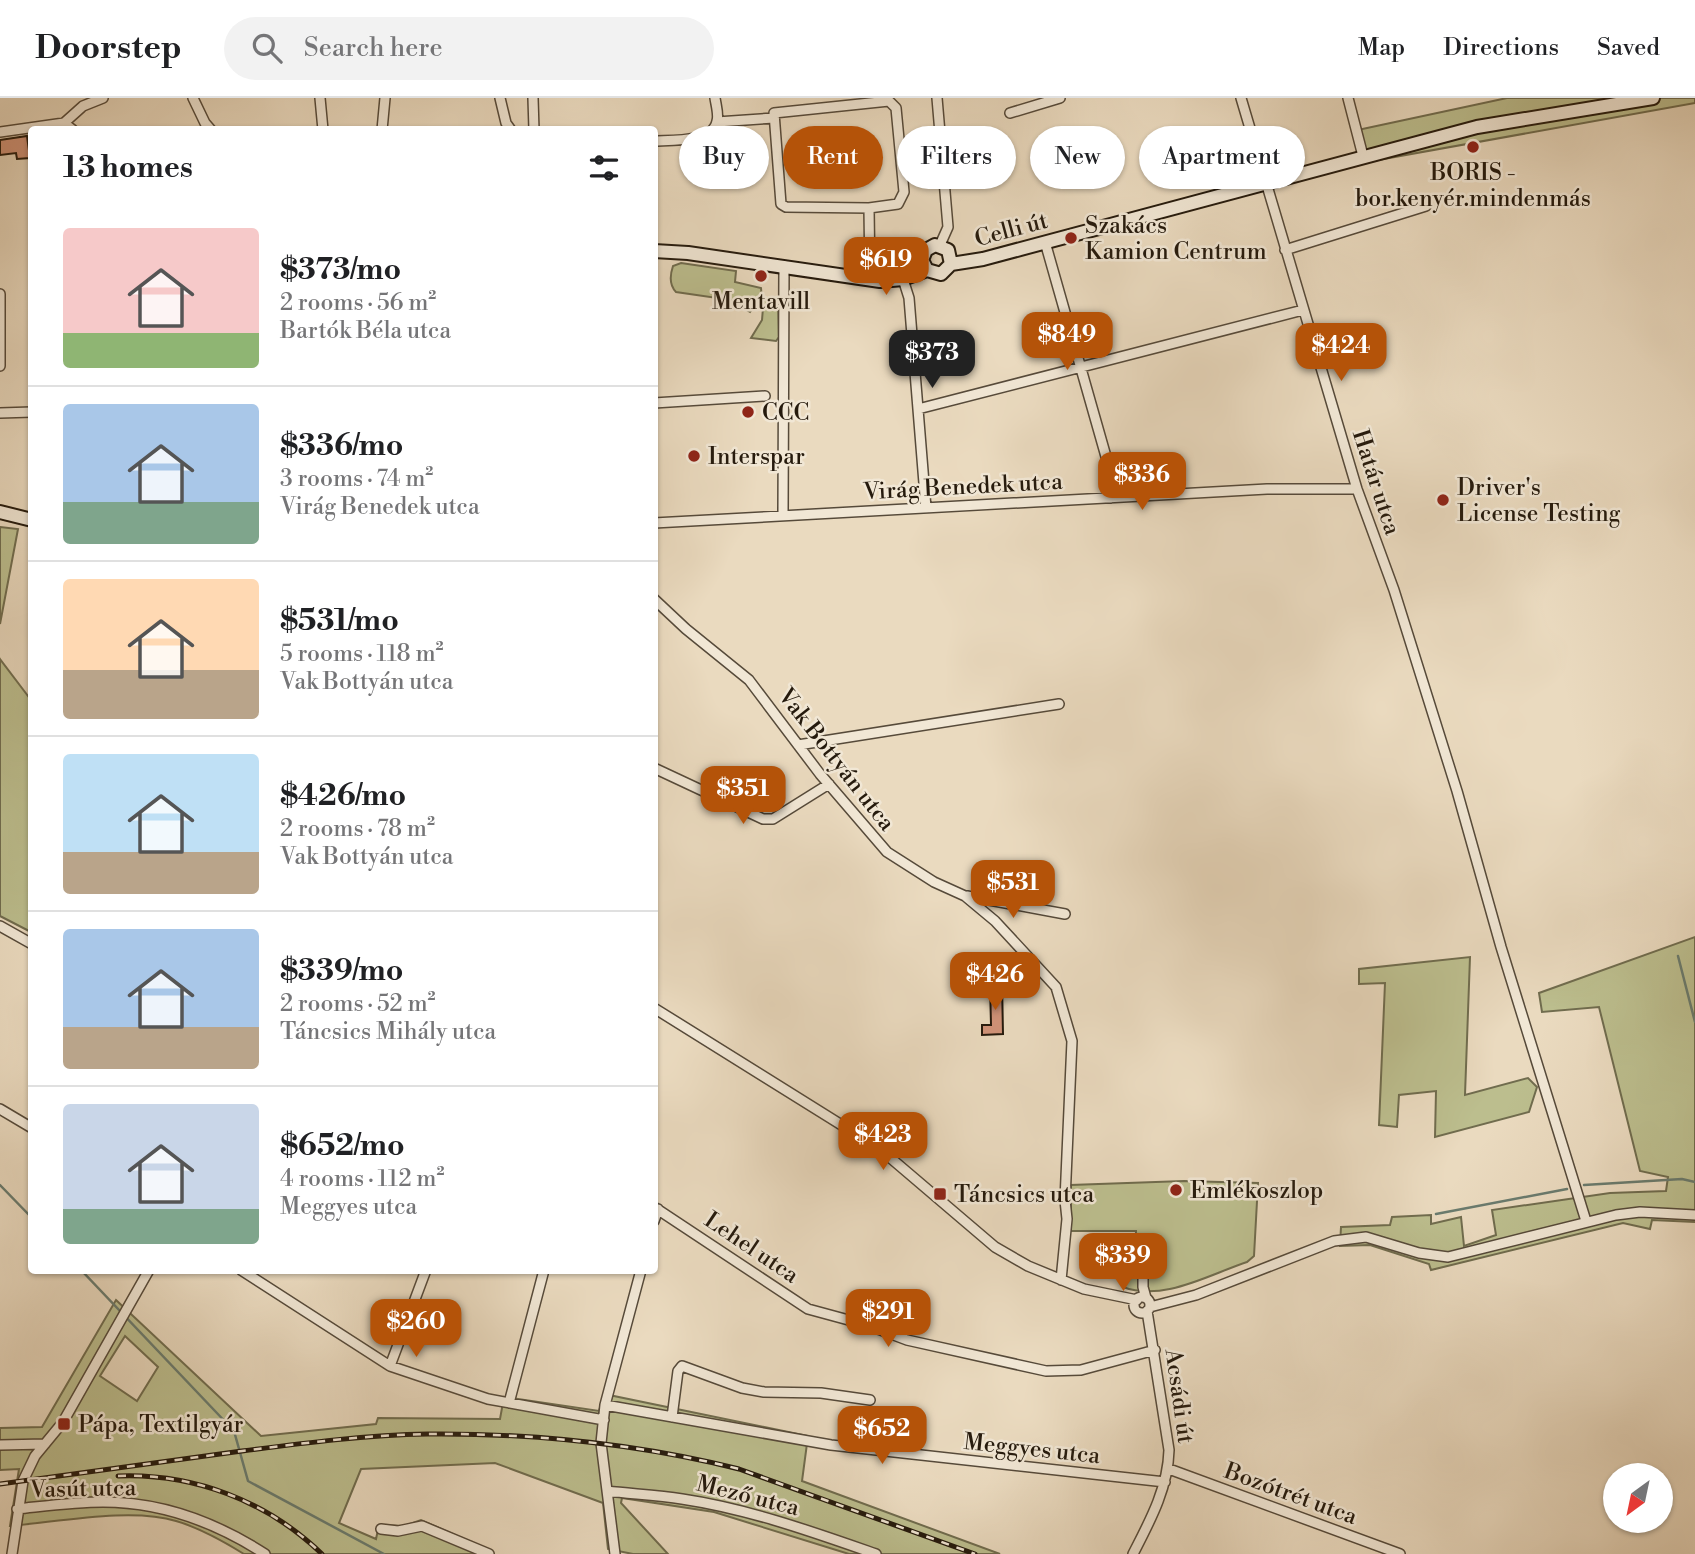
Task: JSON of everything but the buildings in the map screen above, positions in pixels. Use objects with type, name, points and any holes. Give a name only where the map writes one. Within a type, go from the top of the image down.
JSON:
[{"type":"street","points":[[43,126],[64,123],[83,106],[103,98]]},
{"type":"street","points":[[194,98],[208,126]]},
{"type":"street","points":[[320,98],[323,126]]},
{"type":"street","points":[[382,126],[385,98]]},
{"type":"street","points":[[500,98],[508,126]]},
{"type":"street","points":[[533,98],[534,126]]},
{"type":"street","points":[[658,141],[701,136],[711,132],[718,122],[715,98]]},
{"type":"street","points":[[926,270],[923,255],[930,247],[940,245],[948,227],[937,98]]},
{"type":"street","name":"Határ utca","points":[[1241,98],[1249,126]]},
{"type":"street","points":[[1348,98],[1363,156]]},
{"type":"street","name":"Celli út","points":[[1305,173],[1575,104],[1653,98]]},
{"type":"street","points":[[1010,113],[1056,99]]},
{"type":"street","points":[[888,101],[894,104],[902,199],[891,206],[869,208],[786,207],[782,204],[774,113],[888,101]]},
{"type":"street","points":[[718,122],[774,118]]},
{"type":"street","points":[[64,123],[68,126]]},
{"type":"street","points":[[0,132],[28,128]]},
{"type":"street","name":"Celli út","points":[[658,251],[784,266],[870,280],[903,279],[926,270],[941,274],[951,264],[973,262],[1247,189]]},
{"type":"street","name":"Határ utca","points":[[1267,189],[1357,489],[1394,590],[1457,791],[1586,1221]]},
{"type":"street","points":[[1285,250],[1426,206]]},
{"type":"street","points":[[869,208],[870,280]]},
{"type":"street","points":[[1045,242],[1107,460],[1111,498]]},
{"type":"street","name":"Celli út","points":[[940,245],[951,254],[951,264]]},
{"type":"street","points":[[783,514],[784,266]]},
{"type":"street","points":[[903,279],[909,298],[926,508]]},
{"type":"street","points":[[0,294],[0,366]]},
{"type":"street","points":[[918,409],[1303,310]]},
{"type":"street","points":[[658,403],[765,397]]},
{"type":"street","points":[[0,413],[28,412]]},
{"type":"street","name":"Virág Benedek utca","points":[[658,523],[1267,489],[1357,489]]},
{"type":"street","points":[[0,512],[28,519]]},
{"type":"street","points":[[0,518],[28,520]]},
{"type":"street","name":"Vak Bottyán utca","points":[[658,602],[749,680],[829,784],[887,852],[934,882],[965,896],[995,921],[1056,987],[1072,1041],[1065,1200],[1068,1219],[1061,1280]]},
{"type":"street","points":[[798,745],[1059,704]]},
{"type":"street","points":[[658,770],[763,818],[773,819],[829,784]]},
{"type":"street","points":[[965,896],[1065,914]]},
{"type":"street","points":[[0,926],[28,942]]},
{"type":"street","points":[[658,1010],[880,1149],[995,1247],[1061,1280],[1144,1304],[1163,1303],[1196,1295],[1334,1241],[1366,1237],[1419,1253],[1448,1257],[1586,1221],[1640,1212],[1695,1215]]},
{"type":"street","points":[[0,1110],[28,1122]]},
{"type":"street","name":"Lehel utca","points":[[658,1209],[808,1309],[867,1325],[907,1340],[1046,1371],[1081,1370],[1155,1350]]},
{"type":"street","name":"Acsádi út","points":[[1133,1554],[1157,1507],[1169,1469],[1169,1450],[1155,1350],[1144,1304],[1143,1248]]},
{"type":"street","points":[[12,1554],[23,1481],[35,1456],[63,1422],[147,1274]]},
{"type":"street","points":[[247,1274],[390,1366],[509,1404],[604,1420]]},
{"type":"street","points":[[390,1366],[424,1274]]},
{"type":"street","points":[[509,1404],[543,1274]]},
{"type":"street","points":[[615,1554],[601,1457],[605,1405],[640,1274]]},
{"type":"street","points":[[673,1417],[678,1371],[682,1366],[742,1388],[764,1392],[821,1393],[870,1400]]},
{"type":"street","name":"Meggyes utca","points":[[605,1405],[831,1445],[1165,1482]]},
{"type":"street","points":[[0,1445],[45,1444]]},
{"type":"street","name":"Bozótrét utca","points":[[1169,1469],[1400,1554]]},
{"type":"street","name":"Mező utca","points":[[607,1491],[681,1499],[741,1511],[876,1554]]},
{"type":"street","name":"Vasút utca","points":[[17,1509],[101,1502],[148,1505],[221,1529],[264,1554]]},
{"type":"street","points":[[381,1529],[398,1531],[422,1526],[489,1554]]},
{"type":"green space","points":[[1507,98],[1695,98],[1695,103],[1361,163],[1353,131]]},
{"type":"green space","points":[[681,263],[736,271],[735,282],[761,288],[762,300],[778,301],[779,337],[776,341],[751,338],[762,320],[763,308],[757,303],[750,312],[745,309],[745,302],[676,292],[671,283],[671,273],[673,266]]},
{"type":"green space","points":[[0,527],[18,529],[0,624]]},
{"type":"green space","points":[[0,659],[28,696],[28,930],[0,916]]},
{"type":"green space","points":[[1695,937],[1695,1222],[1652,1220],[1650,1229],[1623,1223],[1431,1270],[1429,1264],[1370,1245],[1340,1246],[1341,1227],[1390,1225],[1392,1217],[1431,1215],[1431,1224],[1461,1217],[1464,1246],[1496,1235],[1492,1210],[1610,1193],[1666,1191],[1668,1177],[1640,1171],[1599,1007],[1542,1012],[1539,993]]},
{"type":"green space","points":[[1470,957],[1465,1095],[1528,1078],[1537,1087],[1529,1112],[1435,1137],[1436,1091],[1399,1095],[1397,1127],[1379,1125],[1385,983],[1359,984],[1359,969]]},
{"type":"green space","points":[[1184,1181],[1258,1183],[1254,1256],[1247,1262],[1170,1289],[1138,1291],[1123,1287],[1122,1275],[1134,1275],[1136,1231],[1071,1231],[1071,1185]]},
{"type":"green space","points":[[116,1300],[261,1436],[376,1424],[378,1418],[500,1419],[504,1397],[599,1411],[604,1394],[808,1436],[802,1481],[1000,1554],[849,1554],[714,1512],[622,1498],[621,1503],[668,1554],[633,1554],[608,1549],[603,1503],[495,1463],[361,1469],[339,1523],[376,1539],[379,1525],[404,1526],[421,1520],[487,1549],[486,1554],[244,1554],[185,1524],[138,1515],[10,1526],[19,1469],[0,1470],[0,1428],[42,1427]],"holes":[[[125,1336],[158,1367],[137,1401],[100,1376]]]},
{"type":"waterway","points":[[1678,956],[1695,1022]]},
{"type":"waterway","points":[[1584,1185],[1682,1179],[1695,1182]]},
{"type":"waterway","points":[[0,1185],[28,1214]]},
{"type":"waterway","points":[[1436,1214],[1567,1189]]},
{"type":"waterway","points":[[85,1274],[234,1431],[248,1481],[384,1554]]},
{"type":"railway","points":[[0,1484],[358,1438],[428,1434],[545,1438],[662,1453],[739,1469],[975,1554]]},
{"type":"railway","points":[[118,1476],[174,1479],[228,1494],[278,1519],[322,1554]]},
{"type":"place","name":"BORIS - bor.kenyér.mindenmás","points":[[1473,147]]},
{"type":"place","name":"Szakács Kamion Centrum","points":[[1071,238]]},
{"type":"place","name":"Mentavill","points":[[761,276]]},
{"type":"place","name":"CCC","points":[[748,412]]},
{"type":"place","name":"Interspar","points":[[694,456]]},
{"type":"place","name":"Driver's License Testing","points":[[1443,500]]},
{"type":"place","name":"Emlékoszlop","points":[[1176,1190]]},
{"type":"place","name":"Táncsics utca","points":[[940,1194]]},
{"type":"place","name":"Pápa, Textilgyár","points":[[64,1424]]}]
